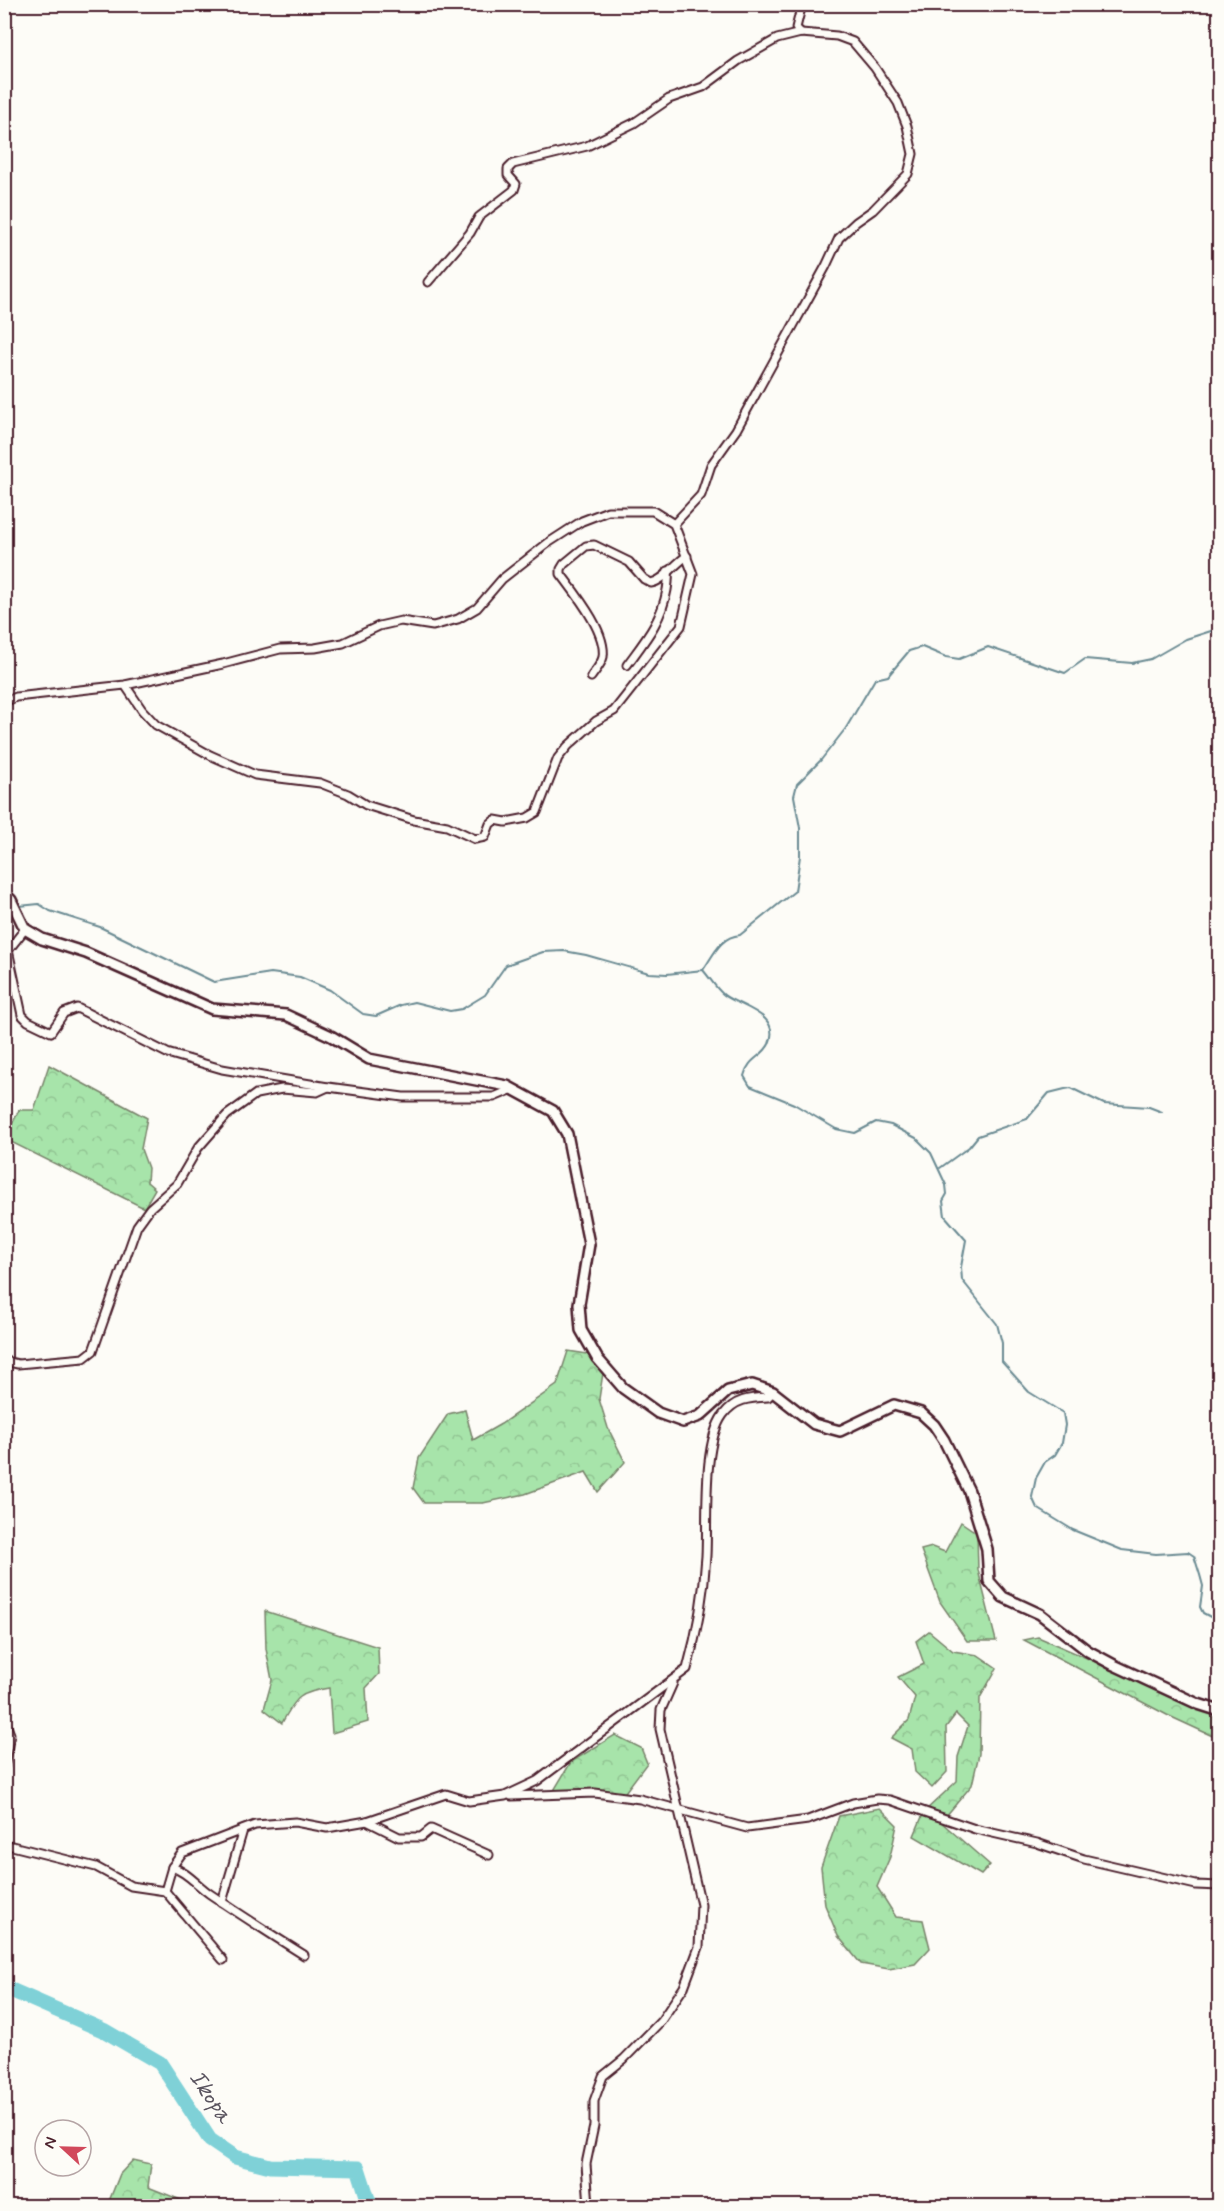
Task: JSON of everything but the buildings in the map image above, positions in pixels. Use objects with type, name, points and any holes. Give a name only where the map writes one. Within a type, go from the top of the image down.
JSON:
[{"type":"street","points":[[801,33],[796,28],[802,4]]},
{"type":"street","points":[[428,282],[470,233],[479,217],[514,190],[516,184],[508,175],[508,170],[513,164],[587,146],[634,123],[669,99],[704,87],[738,61],[777,39],[801,33],[837,36],[853,42],[875,68],[898,104],[907,126],[913,154],[908,174],[873,210],[839,238],[736,430],[711,465],[701,495],[675,524]]},
{"type":"street","points":[[4,702],[27,695],[125,685],[223,664],[279,649],[315,648],[343,643],[379,626],[402,621],[433,626],[458,620],[477,608],[502,579],[548,543],[582,521],[608,511],[653,511],[675,524],[693,574],[681,626],[614,711],[596,721],[558,758],[537,812],[527,818],[506,822],[495,820],[490,824],[483,839],[447,826],[414,820],[366,805],[348,794],[320,783],[255,775],[210,755],[156,725],[142,710],[125,685]]},
{"type":"street","points":[[591,677],[600,665],[603,656],[602,643],[590,615],[561,574],[564,564],[586,546],[594,545],[629,562],[644,579],[657,582],[677,562],[687,556]]},
{"type":"street","points":[[627,665],[657,624],[663,610],[668,571]]},
{"type":"street","points":[[8,896],[24,926],[42,939],[86,953],[213,1009],[286,1016],[331,1036],[369,1059],[507,1086],[554,1111],[567,1134],[589,1244],[579,1304],[581,1330],[597,1358],[623,1388],[658,1413],[683,1422],[700,1416],[728,1391],[752,1385],[772,1392],[814,1424],[840,1431],[894,1405],[921,1413],[934,1425],[944,1440],[969,1491],[987,1549],[989,1581],[1003,1597],[1040,1614],[1088,1651],[1114,1665],[1198,1704],[1220,1711]]},
{"type":"street","points":[[24,926],[6,953],[22,1015],[28,1021],[51,1032],[64,1013],[77,1008],[167,1053],[222,1068],[328,1087],[403,1097],[494,1097],[513,1089]]},
{"type":"street","points":[[4,1361],[18,1364],[84,1358],[93,1351],[137,1226],[150,1208],[177,1184],[198,1148],[226,1115],[256,1094],[282,1089],[316,1092],[328,1087]]},
{"type":"street","points":[[505,1796],[537,1781],[673,1682],[687,1669],[694,1646],[706,1558],[709,1471],[716,1427],[732,1405],[744,1398],[768,1397],[772,1392]]},
{"type":"street","points":[[589,2206],[586,2164],[594,2126],[594,2101],[603,2076],[624,2059],[661,2021],[684,1987],[699,1947],[701,1905],[660,1729],[661,1710],[673,1682]]},
{"type":"street","points":[[4,1719],[10,1734],[4,1767]]},
{"type":"street","points":[[165,1892],[172,1867],[182,1853],[255,1825],[295,1822],[327,1828],[368,1821],[446,1794],[469,1801],[505,1796],[595,1793],[640,1799],[747,1828],[808,1820],[853,1803],[877,1799],[890,1800],[975,1829],[1037,1843],[1084,1859],[1196,1886],[1220,1886]]},
{"type":"street","points":[[368,1821],[399,1837],[421,1838],[431,1829],[489,1855]]},
{"type":"street","points":[[222,1902],[243,1830]]},
{"type":"street","points":[[4,1844],[96,1867],[131,1886],[165,1892],[223,1960]]},
{"type":"street","points":[[172,1867],[183,1871],[197,1885],[304,1955]]},
{"type":"green space","points":[[49,1065],[147,1118],[141,1149],[148,1168],[147,1182],[155,1189],[144,1208],[5,1139],[19,1110],[34,1110]]},
{"type":"green space","points":[[568,1351],[587,1354],[603,1373],[599,1399],[608,1428],[625,1462],[598,1492],[586,1472],[525,1494],[483,1503],[424,1503],[413,1488],[419,1458],[448,1414],[465,1410],[473,1440],[501,1424],[557,1385]]},
{"type":"green space","points":[[961,1522],[977,1533],[978,1570],[996,1641],[967,1641],[940,1602],[921,1550],[932,1547],[945,1552]]},
{"type":"green space","points":[[265,1611],[378,1647],[379,1674],[366,1688],[368,1722],[332,1733],[329,1688],[300,1697],[282,1723],[264,1709],[272,1680],[266,1649]]},
{"type":"green space","points":[[929,1631],[953,1651],[978,1655],[997,1668],[980,1698],[979,1754],[972,1785],[941,1822],[990,1865],[981,1875],[914,1836],[924,1812],[957,1781],[958,1757],[968,1726],[956,1714],[946,1727],[947,1772],[932,1788],[915,1772],[912,1749],[891,1738],[909,1720],[915,1697],[898,1677],[924,1664],[916,1641]]},
{"type":"green space","points":[[1038,1637],[1219,1715],[1219,1739],[1167,1715],[1024,1640]]},
{"type":"green space","points":[[615,1735],[641,1748],[647,1763],[623,1795],[553,1792],[571,1762]]},
{"type":"green space","points":[[880,1808],[897,1825],[890,1857],[877,1887],[896,1917],[923,1920],[930,1948],[915,1964],[889,1969],[861,1964],[838,1936],[825,1905],[821,1867],[839,1816]]},
{"type":"green space","points":[[133,2160],[151,2164],[148,2187],[196,2206],[107,2206],[120,2174]]},
{"type":"waterway","points":[[19,906],[39,904],[50,911],[100,927],[214,982],[271,973],[300,977],[330,990],[363,1014],[376,1016],[414,1002],[450,1011],[462,1009],[485,995],[506,965],[543,952],[564,951],[586,955],[649,973],[667,974],[703,970],[722,943],[733,936],[740,935],[795,891],[800,856],[800,828],[794,796],[797,784],[821,760],[846,728],[875,679],[888,676],[909,651],[922,647],[946,657],[959,659],[988,647],[1065,673],[1085,659],[1132,663],[1151,659],[1186,639],[1211,631],[1220,635]]},
{"type":"waterway","points":[[703,970],[724,995],[765,1018],[770,1025],[769,1044],[752,1061],[744,1076],[750,1086],[794,1104],[836,1129],[855,1133],[876,1122],[891,1125],[916,1138],[931,1153],[946,1185],[947,1194],[943,1201],[945,1216],[966,1240],[961,1267],[962,1280],[997,1324],[1002,1343],[1002,1362],[1029,1392],[1063,1413],[1065,1425],[1062,1443],[1055,1455],[1045,1462],[1036,1478],[1032,1497],[1037,1508],[1073,1530],[1122,1550],[1156,1554],[1188,1552],[1194,1556],[1203,1586],[1200,1607],[1203,1613],[1220,1622]]},
{"type":"waterway","points":[[940,1168],[969,1147],[978,1136],[1027,1119],[1049,1093],[1071,1088],[1104,1104],[1149,1107],[1162,1112]]},
{"type":"waterway","name":"Ikopa","points":[[4,1987],[105,2031],[160,2063],[210,2140],[235,2157],[270,2166],[358,2168],[368,2199],[373,2206]]}]
